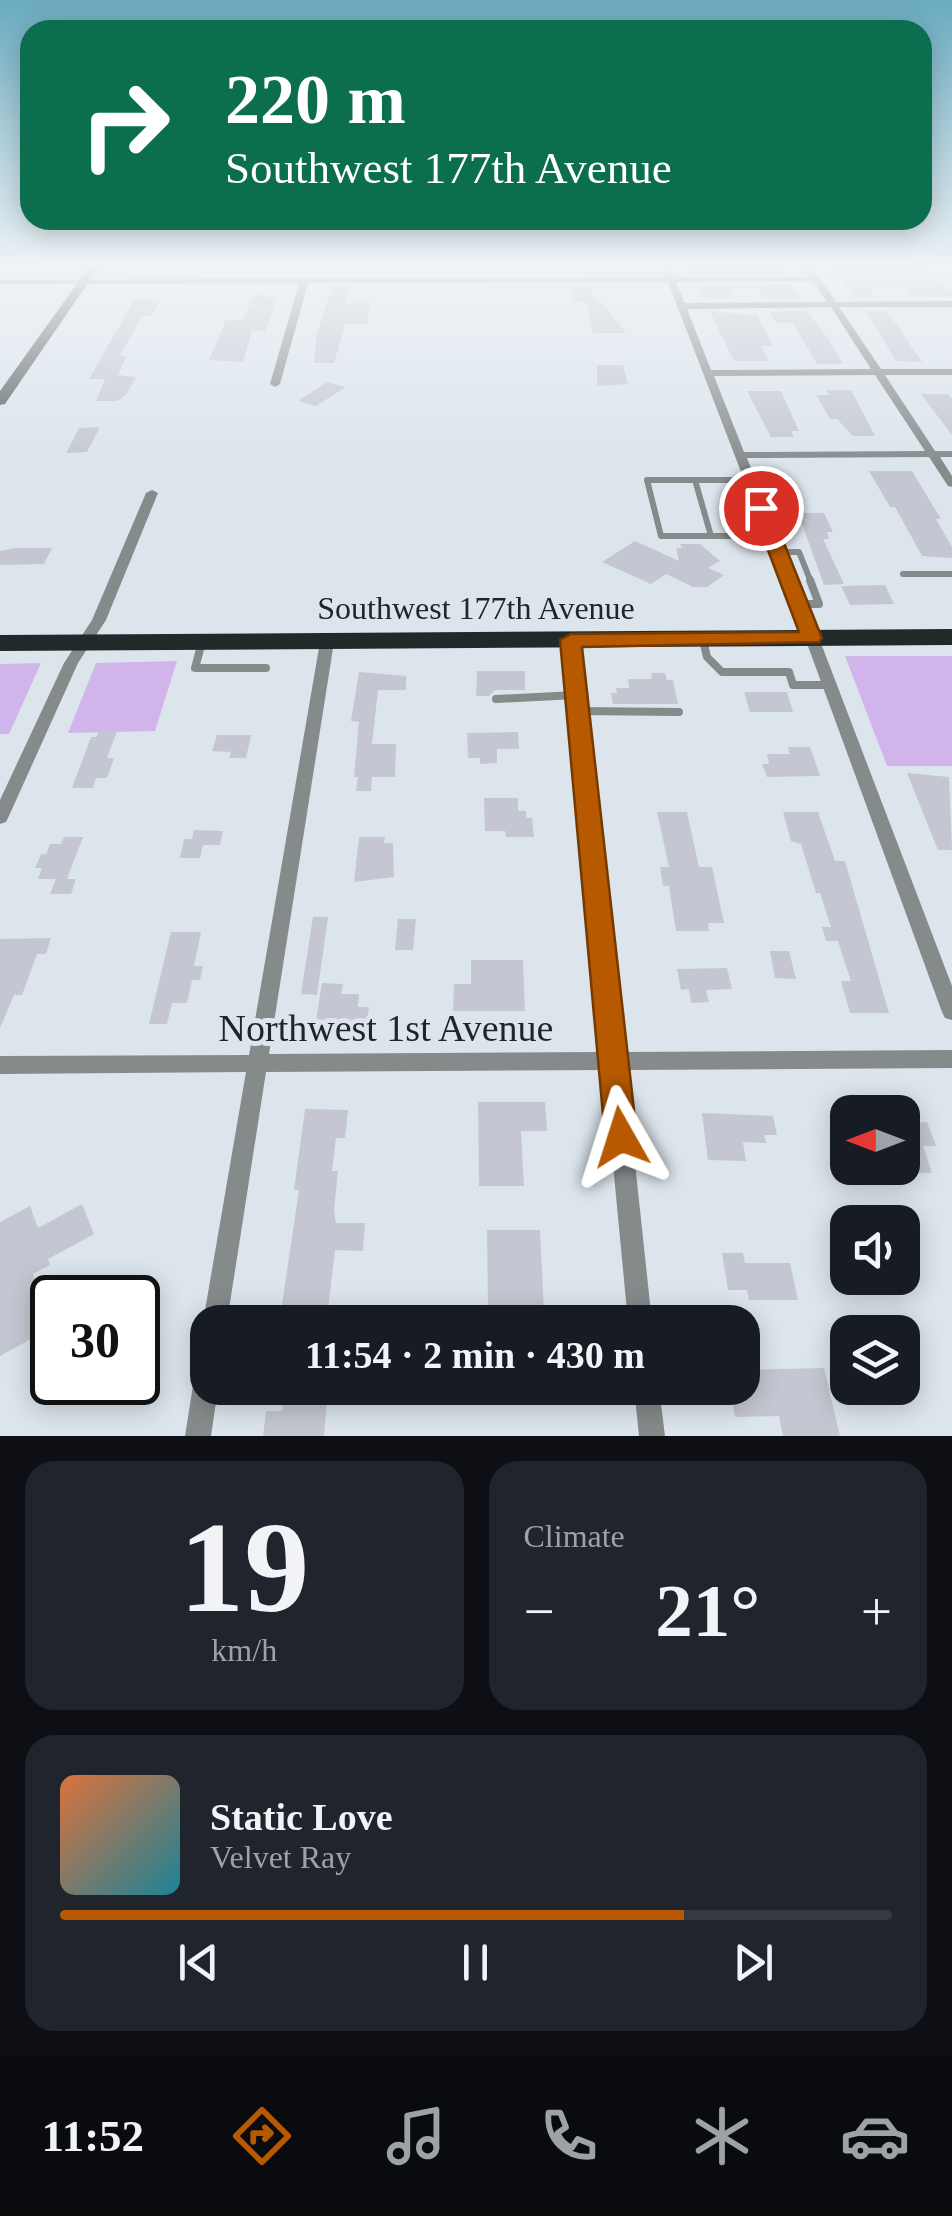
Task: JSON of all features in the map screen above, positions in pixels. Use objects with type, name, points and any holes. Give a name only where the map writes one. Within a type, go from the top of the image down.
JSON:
[{"type":"highway","name":"Southwest 177th Avenue","points":[[0,643],[952,636]]},
{"type":"street","points":[[0,402],[47,334]]},
{"type":"street","points":[[274,384],[289,334]]},
{"type":"street","points":[[692,334],[812,638],[952,1012]]},
{"type":"street","points":[[852,334],[952,484]]},
{"type":"street","points":[[707,376],[952,375]]},
{"type":"street","points":[[740,455],[952,454]]},
{"type":"street","points":[[0,818],[70,662],[99,620],[152,493]]},
{"type":"street","points":[[571,640],[638,1305]]},
{"type":"street","points":[[218,1305],[326,642]]},
{"type":"street","name":"Northwest 1st Avenue","points":[[0,1064],[952,1059]]},
{"type":"street","points":[[198,1436],[203,1405]]},
{"type":"street","points":[[649,1405],[652,1436]]},
{"type":"lane","points":[[750,480],[647,480],[660,536],[772,536]]},
{"type":"lane","points":[[695,480],[712,536]]},
{"type":"lane","points":[[778,552],[798,552],[819,604],[798,604]]},
{"type":"lane","points":[[903,574],[952,574]]},
{"type":"lane","points":[[702,639],[707,657],[722,672],[789,672],[793,685],[829,685]]},
{"type":"lane","points":[[202,642],[195,668],[266,668]]},
{"type":"lane","points":[[496,699],[679,712]]},
{"type":"shaded area","points":[[845,656],[952,656],[952,766],[887,766]]},
{"type":"shaded area","points":[[177,661],[155,731],[68,733],[96,663]]},
{"type":"shaded area","points":[[41,663],[9,734],[0,734],[0,664]]},
{"type":"building","points":[[115,334],[132,334],[120,356],[126,356],[118,375],[136,377],[126,395],[117,401],[96,401],[105,379],[89,379]]},
{"type":"building","points":[[220,334],[251,334],[243,362],[209,360]]},
{"type":"building","points":[[317,334],[342,334],[334,363],[314,363]]},
{"type":"building","points":[[721,334],[767,334],[773,346],[761,346],[769,361],[734,361]]},
{"type":"building","points":[[799,334],[824,334],[843,364],[817,364]]},
{"type":"building","points":[[880,334],[903,334],[922,362],[896,361]]},
{"type":"building","points":[[597,365],[623,365],[628,384],[597,386]]},
{"type":"building","points":[[327,382],[346,387],[316,406],[298,401]]},
{"type":"building","points":[[826,390],[851,390],[875,436],[853,436],[837,419],[830,419],[816,395],[829,395]]},
{"type":"building","points":[[747,391],[781,391],[799,431],[791,431],[794,437],[771,437]]},
{"type":"building","points":[[921,394],[948,394],[952,399],[952,435]]},
{"type":"building","points":[[100,427],[87,452],[66,453],[79,428]]},
{"type":"building","points":[[869,471],[912,471],[941,519],[936,519],[952,547],[952,558],[922,556],[895,507],[890,507]]},
{"type":"building","points":[[798,513],[824,513],[833,532],[827,532],[829,539],[823,539],[844,584],[824,585]]},
{"type":"building","points":[[635,541],[679,561],[676,548],[682,548],[680,544],[700,544],[720,561],[708,568],[724,575],[707,587],[693,587],[666,574],[651,584],[602,562]]},
{"type":"building","points":[[52,548],[44,564],[0,565],[0,551]]},
{"type":"building","points":[[885,585],[894,604],[850,605],[841,586]]},
{"type":"building","points":[[477,671],[525,671],[525,690],[495,690],[489,696],[476,696]]},
{"type":"building","points":[[359,672],[406,676],[406,690],[378,690],[372,744],[396,744],[395,777],[372,777],[371,791],[356,791],[358,777],[354,777],[359,722],[351,721]]},
{"type":"building","points":[[651,673],[665,673],[667,680],[673,680],[678,704],[613,704],[611,693],[617,693],[616,688],[629,688],[628,679],[652,679]]},
{"type":"building","points":[[744,692],[787,692],[793,712],[750,712]]},
{"type":"building","points":[[117,731],[107,758],[114,758],[107,778],[96,778],[93,788],[72,788],[91,737],[99,732]]},
{"type":"building","points":[[518,732],[519,749],[497,749],[497,763],[480,764],[480,758],[468,758],[467,733]]},
{"type":"building","points":[[217,735],[251,735],[246,758],[229,758],[231,752],[212,751]]},
{"type":"building","points":[[788,747],[810,747],[820,776],[767,777],[762,764],[769,764],[767,754],[790,754]]},
{"type":"building","points":[[907,773],[949,777],[952,850],[938,850]]},
{"type":"building","points":[[484,798],[518,798],[518,811],[526,811],[526,818],[532,818],[534,837],[506,837],[505,831],[485,831]]},
{"type":"building","points":[[657,812],[687,812],[699,867],[712,867],[724,923],[708,923],[709,931],[676,931],[669,886],[663,886],[660,867],[669,867]]},
{"type":"building","points":[[783,812],[818,812],[835,861],[845,861],[889,1013],[850,1013],[841,981],[851,981],[838,941],[826,941],[822,927],[831,927],[820,893],[816,893],[801,844],[791,841]]},
{"type":"building","points":[[194,830],[223,831],[220,845],[203,845],[200,858],[180,858],[184,839],[192,839]]},
{"type":"building","points":[[64,837],[83,837],[67,879],[76,879],[71,894],[50,894],[56,879],[38,879],[42,868],[35,868],[50,844],[61,844]]},
{"type":"building","points":[[359,837],[385,837],[384,843],[393,843],[394,877],[354,882]]},
{"type":"building","points":[[313,917],[328,917],[317,995],[301,994]]},
{"type":"building","points":[[398,919],[416,919],[413,950],[395,950]]},
{"type":"building","points":[[171,932],[201,932],[194,966],[203,966],[200,980],[192,980],[187,1003],[172,1003],[167,1024],[149,1024]]},
{"type":"building","points":[[51,938],[46,954],[37,954],[22,995],[14,995],[0,1028],[0,939]]},
{"type":"building","points":[[770,951],[789,951],[796,979],[775,978]]},
{"type":"building","points":[[471,960],[523,960],[525,1011],[453,1011],[454,984],[471,984]]},
{"type":"building","points":[[727,968],[732,989],[706,990],[709,1002],[691,1003],[689,989],[681,990],[677,969]]},
{"type":"building","points":[[322,983],[343,984],[341,994],[359,994],[358,1007],[369,1007],[367,1026],[342,1025],[341,1033],[314,1032]]},
{"type":"building","points":[[478,1102],[545,1102],[547,1131],[521,1131],[524,1186],[479,1186]]},
{"type":"building","points":[[305,1109],[348,1110],[345,1138],[336,1138],[332,1171],[338,1171],[334,1211],[336,1223],[365,1223],[363,1251],[335,1250],[329,1305],[282,1305],[299,1190],[294,1190]]},
{"type":"building","points":[[702,1113],[773,1116],[777,1135],[764,1135],[766,1143],[743,1142],[746,1161],[708,1160]]},
{"type":"building","points":[[920,1122],[927,1122],[936,1146],[923,1146],[932,1173],[920,1173]]},
{"type":"building","points":[[82,1204],[94,1234],[48,1259],[50,1265],[30,1275],[30,1340],[0,1356],[0,1222],[30,1206],[38,1228]]},
{"type":"building","points":[[487,1230],[540,1230],[544,1305],[488,1305]]},
{"type":"building","points":[[722,1253],[743,1253],[745,1263],[790,1263],[798,1300],[749,1300],[747,1290],[728,1290]]},
{"type":"building","points":[[824,1368],[840,1436],[783,1436],[779,1416],[735,1417],[733,1405],[760,1405],[760,1370]]},
{"type":"building","points":[[283,1405],[327,1405],[324,1436],[263,1436],[266,1411],[282,1411]]},
{"type":"route","points":[[621,1137],[571,640],[812,638],[761,508]]}]
